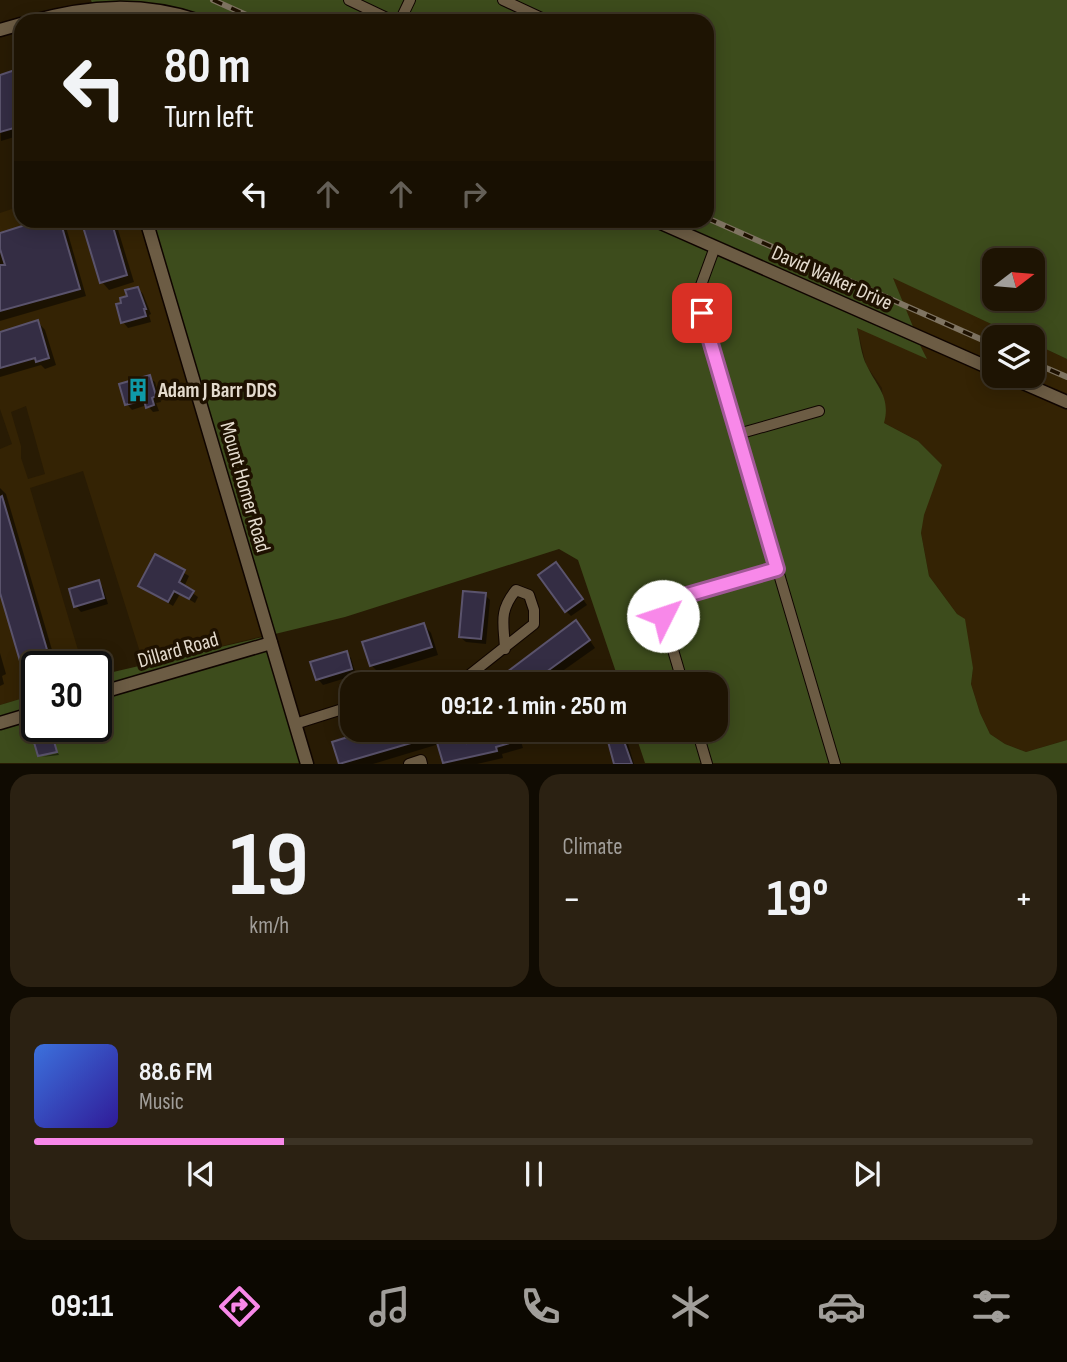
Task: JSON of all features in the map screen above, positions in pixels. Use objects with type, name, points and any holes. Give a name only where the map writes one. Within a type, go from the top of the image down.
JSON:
[{"type":"street","points":[[349,0],[378,14]]},
{"type":"street","points":[[503,0],[533,14]]},
{"type":"street","points":[[66,14],[85,10],[141,7],[179,14]]},
{"type":"street","name":"Mount Homer Road","points":[[148,228],[307,764]]},
{"type":"street","name":"David Walker Drive","points":[[672,228],[982,365]]},
{"type":"street","points":[[715,247],[699,300],[835,764]]},
{"type":"street","points":[[1035,388],[1067,402]]},
{"type":"street","points":[[738,434],[819,411]]},
{"type":"street","points":[[679,672],[663,616],[664,607],[670,600],[777,569]]},
{"type":"street","points":[[474,672],[505,649],[534,624],[534,610],[529,595],[516,590],[507,601],[501,624],[505,649]]},
{"type":"street","name":"Dillard Road","points":[[112,689],[271,643]]},
{"type":"street","points":[[295,724],[340,710]]},
{"type":"street","points":[[0,723],[21,717]]},
{"type":"street","points":[[701,742],[707,764]]},
{"type":"street","points":[[409,764],[421,760],[422,764]]},
{"type":"shaded area","points":[[14,208],[14,228],[141,228],[263,636],[144,665],[83,471],[30,488],[78,651],[21,651],[21,699],[0,705],[0,449],[12,444],[0,409],[0,213]],"holes":[[[26,406],[45,474],[28,479],[21,458],[21,446],[11,412]]]},
{"type":"shaded area","points":[[892,277],[994,325],[982,325],[982,359],[914,329]]},
{"type":"shaded area","points":[[857,327],[926,358],[920,345],[982,372],[982,388],[1019,388],[1067,409],[1067,740],[1026,752],[1005,744],[990,734],[971,684],[973,668],[957,614],[929,576],[921,533],[923,515],[942,465],[918,441],[884,423],[882,388],[866,365]]},
{"type":"shaded area","points":[[1045,349],[1067,359],[1067,396],[1045,386]]},
{"type":"green space","points":[[91,0],[1067,0],[1067,359],[1045,349],[1045,325],[993,325],[893,278],[914,329],[685,228],[714,228],[714,14],[194,14],[156,6],[92,3]]},
{"type":"green space","points":[[95,13],[144,14],[95,14]]},
{"type":"green space","points":[[154,228],[656,228],[920,345],[927,359],[857,328],[865,362],[886,406],[884,423],[918,441],[942,465],[924,515],[921,533],[929,576],[957,614],[965,619],[973,668],[971,684],[990,734],[1005,744],[1026,752],[1067,740],[1067,763],[645,763],[638,742],[728,742],[728,672],[616,672],[578,560],[559,549],[345,617],[275,634]]},
{"type":"green space","points":[[263,637],[264,640],[112,684],[112,672]]},
{"type":"green space","points":[[267,650],[300,763],[0,763],[0,729],[21,723],[21,742],[112,742],[112,695]]},
{"type":"green space","points":[[21,699],[21,711],[0,717],[0,705]]},
{"type":"building","points":[[14,70],[14,128],[0,132],[0,75]]},
{"type":"building","points":[[16,228],[62,228],[80,289],[0,311],[0,265],[5,265],[0,249],[0,233]]},
{"type":"building","points":[[83,228],[113,228],[127,275],[100,283]]},
{"type":"building","points":[[138,287],[146,316],[121,323],[116,304],[121,303],[120,298],[127,296],[125,290]]},
{"type":"building","points":[[38,320],[49,358],[36,362],[35,358],[0,368],[0,332]]},
{"type":"building","name":"Adam J Barr DDS","points":[[150,375],[156,396],[152,398],[154,405],[146,408],[144,400],[125,405],[119,384]]},
{"type":"building","points":[[2,496],[47,651],[21,651],[20,661],[0,593]]},
{"type":"building","points":[[155,554],[185,570],[179,582],[194,591],[189,599],[174,591],[168,602],[138,586]]},
{"type":"building","points":[[556,562],[583,599],[565,612],[538,575]]},
{"type":"building","points":[[99,580],[104,598],[74,607],[69,589]]},
{"type":"building","points":[[463,591],[486,593],[481,639],[459,637]]},
{"type":"building","points":[[576,620],[590,640],[546,672],[507,672]]},
{"type":"building","points":[[424,623],[432,647],[370,666],[362,642]]},
{"type":"building","points":[[347,651],[352,669],[316,680],[310,662]]},
{"type":"building","points":[[340,739],[340,742],[414,742],[339,764],[332,742]]},
{"type":"building","points":[[34,742],[54,742],[57,752],[38,756]]},
{"type":"building","points":[[437,742],[514,742],[496,747],[497,751],[443,763]]},
{"type":"building","points":[[608,742],[624,742],[632,764],[614,764]]},
{"type":"railway","points":[[213,0],[244,14]]},
{"type":"railway","points":[[714,221],[982,340]]},
{"type":"railway","points":[[1045,368],[1067,377]]},
{"type":"place","name":"Adam J Barr DDS","points":[[138,390]]},
{"type":"route","points":[[663,616],[664,607],[670,600],[777,569],[702,313]]}]
